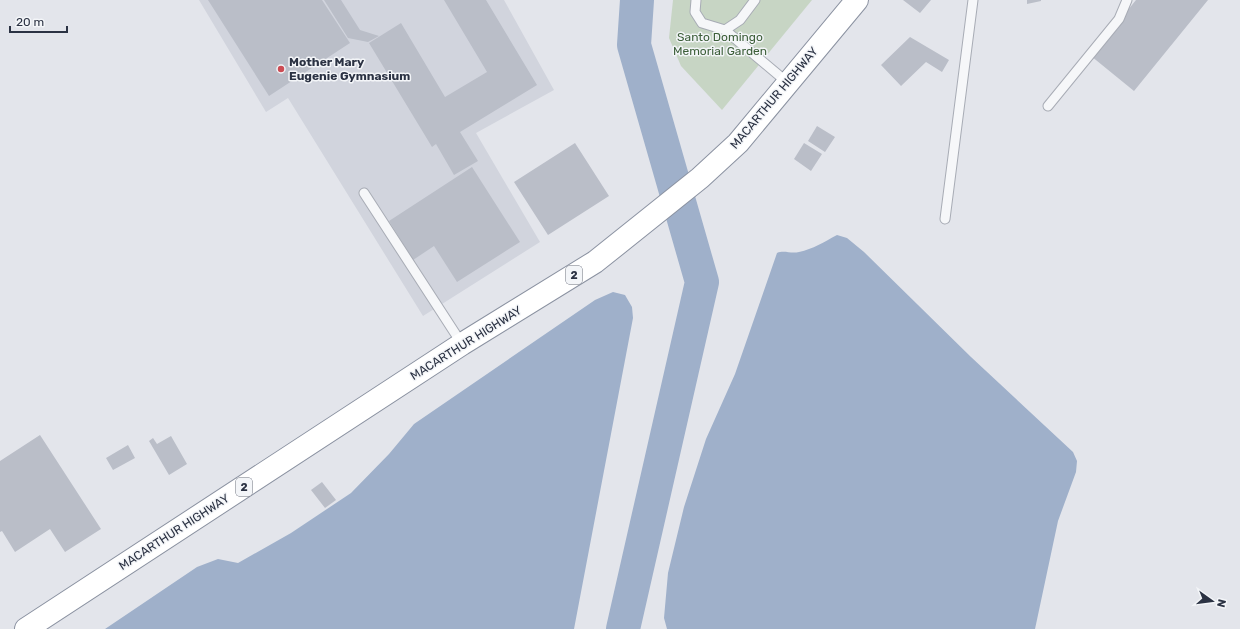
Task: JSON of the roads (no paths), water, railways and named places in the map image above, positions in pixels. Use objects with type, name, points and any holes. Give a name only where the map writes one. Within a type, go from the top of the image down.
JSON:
[{"type":"highway","name":"MACARTHUR HIGHWAY","points":[[26,629],[462,344],[596,262],[700,178],[738,143],[857,0]]},
{"type":"lane","points":[[696,0],[695,12],[702,24],[725,30],[788,83]]},
{"type":"lane","points":[[725,30],[740,20],[755,0]]},
{"type":"lane","points":[[945,219],[973,0]]},
{"type":"lane","points":[[1048,106],[1119,18],[1127,0]]},
{"type":"lane","points":[[364,193],[462,344]]},
{"type":"water","points":[[837,235],[847,238],[864,252],[971,357],[1073,452],[1077,461],[1076,472],[1058,521],[1035,629],[667,629],[664,618],[668,573],[684,507],[706,439],[735,374],[777,253],[804,251]]},
{"type":"water","points":[[613,292],[625,295],[632,307],[633,318],[574,629],[105,629],[197,567],[218,559],[238,563],[291,533],[351,493],[389,454],[414,424],[595,300]]},
{"type":"waterway","points":[[623,629],[702,282],[634,45],[637,0]]},
{"type":"place","name":"Mother Mary Eugenie Gymnasium","points":[[281,69]]},
{"type":"park label","name":"Santo Domingo Memorial Garden","points":[[720,44]]}]
